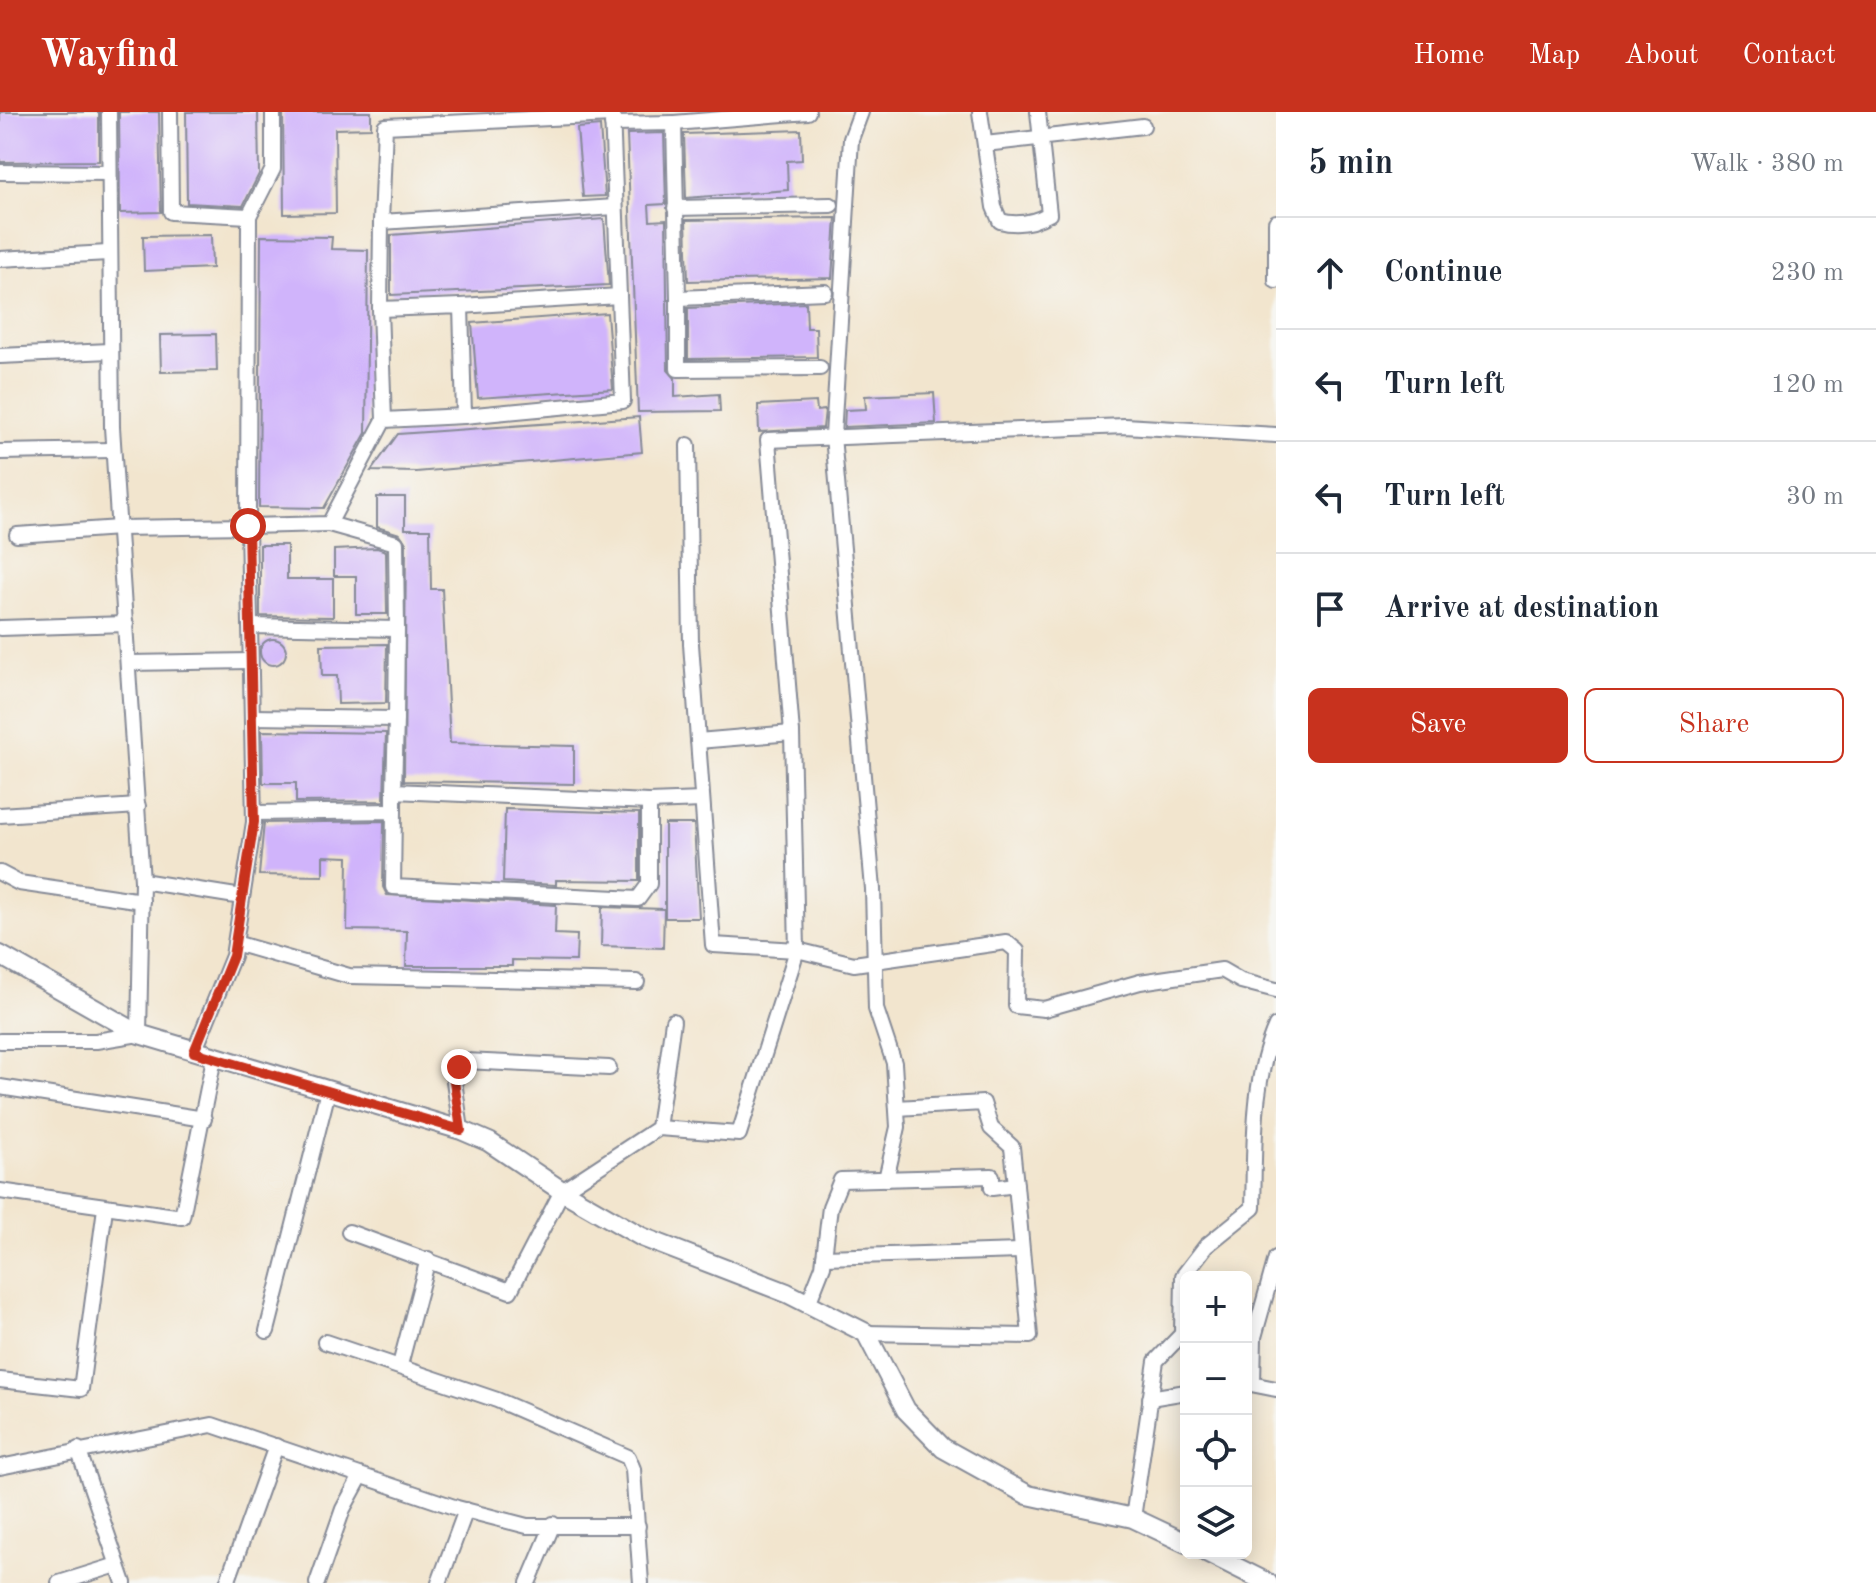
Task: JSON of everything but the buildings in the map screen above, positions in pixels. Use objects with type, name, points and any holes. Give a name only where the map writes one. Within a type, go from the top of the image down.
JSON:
[{"type":"street","points":[[109,112],[108,253],[113,450],[142,881],[139,1034]]},
{"type":"street","points":[[170,112],[171,212],[249,216]]},
{"type":"street","points":[[194,1052],[233,956],[254,813],[248,526],[249,216],[273,169],[273,112]]},
{"type":"street","points":[[329,524],[384,420],[380,309],[385,126],[612,117],[674,123],[808,112]]},
{"type":"street","points":[[861,112],[851,139],[833,436],[873,889],[876,1009],[894,1063],[898,1127],[886,1179]]},
{"type":"street","points":[[980,112],[1000,221],[1032,223],[1049,214],[1038,112]]},
{"type":"street","points":[[384,420],[623,401],[612,117]]},
{"type":"street","points":[[674,123],[678,369],[820,368]]},
{"type":"street","points":[[985,144],[1143,126]]},
{"type":"street","points":[[0,172],[109,173]]},
{"type":"street","points":[[675,208],[831,205]]},
{"type":"street","points":[[381,222],[615,207]]},
{"type":"street","points":[[1276,222],[1276,281]]},
{"type":"street","points":[[0,259],[108,253]]},
{"type":"street","points":[[678,298],[825,292]]},
{"type":"street","points":[[380,309],[619,296]]},
{"type":"street","points":[[461,306],[464,416]]},
{"type":"street","points":[[0,356],[110,351]]},
{"type":"street","points":[[349,1232],[510,1291],[562,1191],[658,1128],[739,1134],[797,950],[792,733],[768,440],[1125,426],[1276,435]]},
{"type":"street","points":[[688,445],[691,644],[713,945],[797,950],[854,964],[1006,942],[1017,951],[1016,1006],[1044,1009],[1140,982],[1222,970],[1241,981],[1276,990]]},
{"type":"street","points":[[0,452],[113,450]]},
{"type":"street","points":[[17,535],[119,528],[329,524],[396,543],[393,887],[638,899],[649,884],[649,802]]},
{"type":"street","points":[[0,628],[126,624]]},
{"type":"street","points":[[250,626],[397,629]]},
{"type":"street","points":[[129,663],[250,661]]},
{"type":"street","points":[[252,717],[396,719]]},
{"type":"street","points":[[698,741],[792,733]]},
{"type":"street","points":[[394,791],[649,802],[702,800]]},
{"type":"street","points":[[0,815],[138,806]]},
{"type":"street","points":[[254,813],[394,811]]},
{"type":"street","points":[[0,873],[19,883],[142,901]]},
{"type":"street","points":[[142,881],[242,897]]},
{"type":"street","points":[[235,943],[349,976],[637,982]]},
{"type":"street","points":[[0,955],[139,1034],[461,1130],[489,1142],[562,1191],[642,1237],[808,1304],[866,1333],[1030,1336],[1012,1147],[991,1128],[983,1103],[897,1108]]},
{"type":"street","points":[[658,1128],[673,1021]]},
{"type":"street","points":[[1133,1518],[1156,1361],[1182,1334],[1183,1276],[1206,1246],[1253,1208],[1256,1107],[1268,1044],[1276,1026]]},
{"type":"street","points":[[0,1041],[96,1041],[139,1034]]},
{"type":"street","points":[[0,1191],[182,1217],[214,1058]]},
{"type":"street","points":[[461,1130],[454,1081],[465,1061],[609,1068]]},
{"type":"street","points":[[0,1087],[204,1119]]},
{"type":"street","points":[[267,1331],[328,1091]]},
{"type":"street","points":[[808,1304],[824,1257],[830,1207],[841,1180],[992,1176],[992,1188],[1016,1185]]},
{"type":"street","points":[[0,1380],[81,1389],[105,1208]]},
{"type":"street","points":[[824,1257],[1020,1251]]},
{"type":"street","points":[[1252,1355],[1254,1337],[1276,1258]]},
{"type":"street","points":[[400,1365],[428,1259]]},
{"type":"street","points":[[866,1333],[906,1410],[943,1448],[1028,1495],[1133,1518],[1180,1540]]},
{"type":"street","points":[[325,1342],[400,1365],[628,1457],[633,1469],[641,1583]]},
{"type":"street","points":[[1252,1384],[1276,1389]]},
{"type":"street","points":[[1150,1398],[1180,1393]]},
{"type":"street","points":[[0,1467],[78,1449],[212,1425],[466,1510],[527,1526],[638,1526]]},
{"type":"street","points":[[227,1583],[276,1446]]},
{"type":"street","points":[[78,1449],[124,1583]]},
{"type":"street","points":[[317,1583],[343,1509],[361,1476]]},
{"type":"street","points":[[439,1583],[466,1510]]},
{"type":"street","points":[[528,1583],[553,1524]]},
{"type":"street","points":[[1220,1559],[1268,1583]]},
{"type":"street","points":[[59,1583],[117,1565]]},
{"type":"route","points":[[248,526],[254,822],[233,956],[194,1052],[461,1130],[454,1081],[459,1067]]}]
